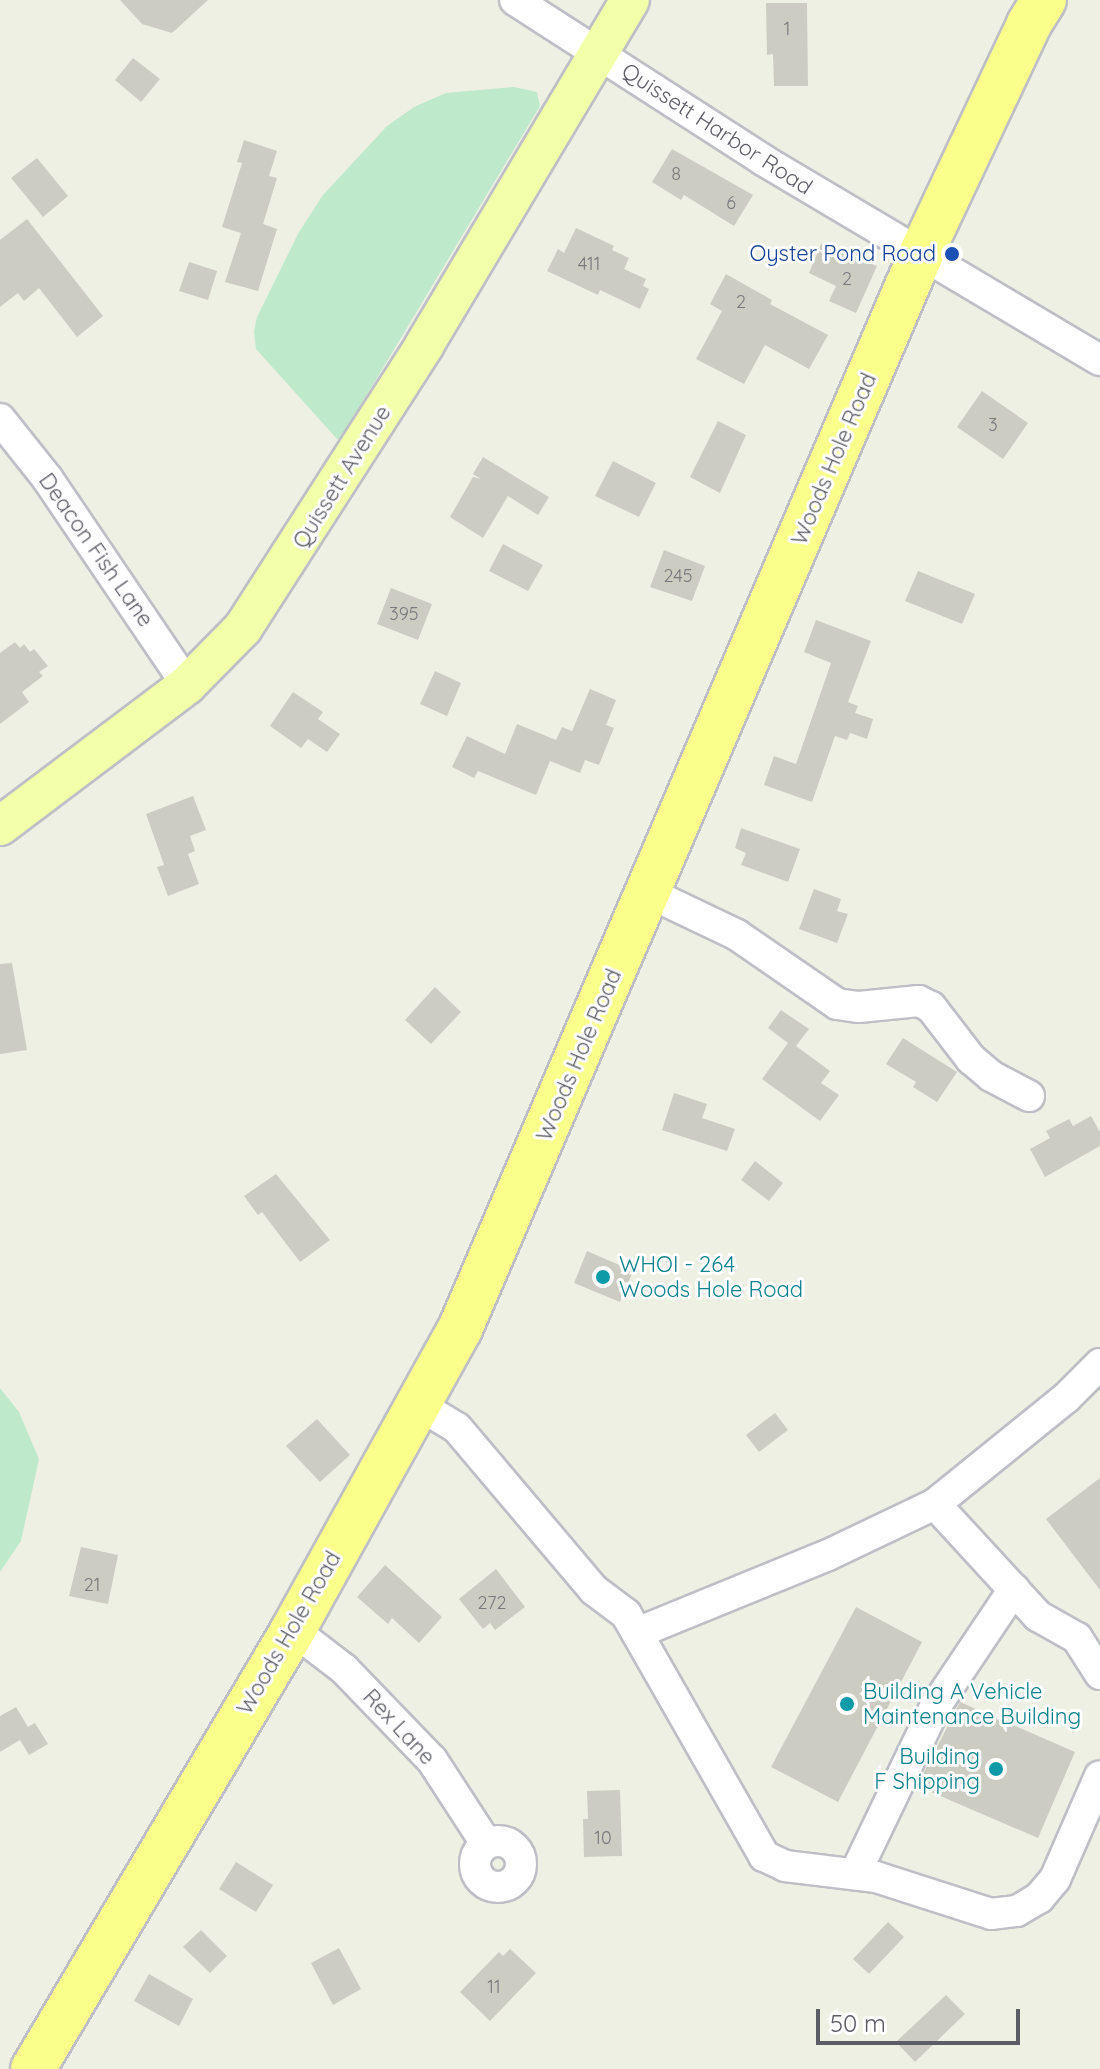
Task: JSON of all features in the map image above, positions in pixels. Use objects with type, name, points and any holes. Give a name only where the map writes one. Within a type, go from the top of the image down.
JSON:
[{"type":"highway","name":"Woods Hole Road","points":[[33,2069],[293,1630],[460,1329],[920,256],[1029,24],[1044,0]]},
{"type":"main road","name":"Quissett Avenue","points":[[0,826],[187,685],[243,628],[300,545],[425,344],[630,0]]},
{"type":"street","name":"Quissett Harbor Road","points":[[515,0],[763,160],[920,256]]},
{"type":"street","points":[[920,256],[1100,360]]},
{"type":"street","name":"Deacon Fish Lane","points":[[0,419],[47,478],[187,685]]},
{"type":"street","points":[[647,892],[737,935],[837,1004],[859,1007],[919,1001],[931,1007],[971,1059],[991,1076],[1029,1096]]},
{"type":"street","points":[[637,1633],[828,1555],[935,1504],[1066,1398],[1100,1364]]},
{"type":"street","points":[[419,1405],[457,1428],[594,1590],[626,1614],[764,1856],[785,1866],[876,1877],[991,1914],[1017,1911],[1039,1898],[1055,1879],[1100,1776]]},
{"type":"street","points":[[935,1504],[1038,1616],[1077,1638],[1100,1674]]},
{"type":"street","points":[[855,1874],[935,1707],[1014,1589]]},
{"type":"street","name":"Rex Lane","points":[[293,1630],[344,1669],[432,1760],[486,1843]]},
{"type":"green space","points":[[514,87],[537,92],[540,106],[341,438],[337,439],[256,349],[254,331],[257,317],[299,232],[323,195],[387,126],[414,107],[446,93]]},
{"type":"green space","points":[[0,1388],[19,1412],[39,1459],[21,1541],[0,1572]]},
{"type":"building","points":[[120,0],[208,0],[172,33],[142,24]]},
{"type":"building","points":[[766,3],[807,3],[808,86],[774,86],[773,54],[767,55]]},
{"type":"building","points":[[133,58],[160,79],[141,102],[115,80]]},
{"type":"building","points":[[244,140],[277,151],[269,176],[277,178],[263,224],[277,229],[258,291],[225,282],[241,233],[222,227],[242,163],[237,162]]},
{"type":"building","points":[[672,149],[753,195],[734,226],[684,195],[681,200],[652,182]]},
{"type":"building","points":[[37,158],[68,196],[43,217],[11,178]]},
{"type":"building","points":[[27,219],[103,316],[77,337],[39,288],[24,301],[18,293],[0,307],[0,240]]},
{"type":"building","points":[[576,228],[614,246],[612,250],[629,258],[624,269],[646,279],[643,286],[649,289],[640,309],[600,290],[598,295],[547,271],[558,249],[564,253]]},
{"type":"building","points":[[821,244],[877,266],[856,313],[829,301],[836,286],[809,273]]},
{"type":"building","points":[[189,262],[217,271],[208,300],[179,291]]},
{"type":"building","points":[[726,274],[772,300],[770,304],[828,335],[809,369],[765,345],[744,384],[696,359],[722,311],[710,304]]},
{"type":"building","points":[[982,391],[1028,423],[1003,459],[957,427]]},
{"type":"building","points":[[718,421],[746,435],[720,493],[690,477]]},
{"type":"building","points":[[483,457],[549,497],[538,515],[508,496],[483,538],[450,517],[473,477],[481,479],[473,474]]},
{"type":"building","points":[[613,461],[656,483],[639,517],[595,496]]},
{"type":"building","points":[[503,544],[543,565],[528,591],[489,571]]},
{"type":"building","points":[[664,550],[705,566],[692,601],[650,587]]},
{"type":"building","points":[[918,571],[975,594],[962,624],[905,601]]},
{"type":"building","points":[[391,588],[432,604],[418,640],[377,624]]},
{"type":"building","points":[[816,620],[871,641],[848,702],[858,706],[855,713],[873,719],[867,739],[850,733],[847,740],[835,736],[812,802],[764,785],[774,756],[796,764],[831,663],[804,652]]},
{"type":"building","points":[[15,642],[20,648],[24,644],[30,652],[34,649],[48,666],[39,672],[43,676],[22,692],[29,702],[0,724],[0,653]]},
{"type":"building","points":[[435,671],[461,683],[447,716],[420,704]]},
{"type":"building","points":[[590,689],[616,700],[606,725],[614,728],[599,765],[585,760],[580,773],[550,761],[536,795],[478,771],[474,778],[452,767],[467,736],[505,754],[517,724],[556,740],[562,727],[572,731]]},
{"type":"building","points":[[293,692],[323,712],[318,719],[340,734],[327,752],[308,739],[301,748],[270,726]]},
{"type":"building","points":[[193,796],[206,830],[190,836],[195,851],[188,854],[199,884],[168,896],[157,867],[164,865],[146,814]]},
{"type":"building","points":[[741,828],[800,849],[788,882],[741,865],[746,853],[735,848]]},
{"type":"building","points":[[814,889],[841,899],[837,911],[848,914],[837,943],[799,929]]},
{"type":"building","points":[[12,963],[27,1050],[0,1054],[0,964]]},
{"type":"building","points":[[435,987],[461,1012],[431,1044],[405,1020]]},
{"type":"building","points":[[781,1010],[809,1029],[796,1046],[830,1071],[821,1083],[839,1095],[820,1121],[762,1079],[788,1043],[768,1028]]},
{"type":"building","points":[[903,1038],[957,1072],[937,1102],[913,1087],[916,1082],[886,1064]]},
{"type":"building","points":[[674,1093],[707,1104],[702,1118],[735,1129],[727,1151],[662,1130]]},
{"type":"building","points":[[1091,1116],[1100,1132],[1100,1146],[1045,1177],[1030,1149],[1050,1138],[1046,1131],[1069,1119],[1073,1126]]},
{"type":"building","points":[[755,1161],[783,1183],[769,1201],[741,1180]]},
{"type":"building","points":[[276,1174],[330,1240],[300,1262],[262,1212],[258,1215],[244,1196]]},
{"type":"building","name":"WHOI - 264 Woods Hole Road","points":[[587,1251],[633,1271],[620,1302],[574,1283]]},
{"type":"building","points":[[775,1413],[788,1430],[759,1452],[746,1435]]},
{"type":"building","points":[[317,1419],[350,1455],[320,1482],[286,1446]]},
{"type":"building","points":[[1100,1478],[1100,1590],[1046,1519]]},
{"type":"building","points":[[81,1547],[118,1555],[108,1604],[69,1596]]},
{"type":"building","points":[[385,1565],[442,1617],[419,1643],[392,1618],[388,1624],[357,1597]]},
{"type":"building","points":[[496,1569],[525,1607],[495,1630],[490,1623],[483,1629],[459,1599]]},
{"type":"building","name":"Building A Vehicle Maintenance Building","points":[[856,1607],[922,1642],[838,1802],[771,1767]]},
{"type":"building","name":"Building F Shipping","points":[[960,1702],[1075,1752],[1038,1838],[917,1786]]},
{"type":"building","points":[[16,1707],[28,1727],[35,1723],[48,1744],[29,1755],[20,1740],[0,1752],[0,1716]]},
{"type":"building","points":[[620,1790],[622,1856],[584,1857],[583,1819],[588,1819],[587,1791]]},
{"type":"building","points":[[236,1862],[273,1885],[256,1912],[219,1889]]},
{"type":"building","points":[[888,1922],[904,1937],[869,1974],[853,1959]]},
{"type":"building","points":[[201,1930],[227,1956],[210,1973],[183,1947]]},
{"type":"building","points":[[339,1948],[361,1989],[333,2005],[311,1963]]},
{"type":"building","points":[[510,1949],[536,1973],[490,2021],[460,1992],[499,1952],[503,1956]]},
{"type":"building","points":[[149,1974],[193,1999],[179,2026],[134,2001]]},
{"type":"building","points":[[946,1995],[965,2014],[915,2062],[896,2042]]},
{"type":"place","name":"Oyster Pond Road","points":[[952,254]]},
{"type":"place","name":"WHOI - 264 Woods Hole Road","points":[[603,1277]]},
{"type":"place","name":"Building A Vehicle Maintenance Building","points":[[847,1704]]},
{"type":"place","name":"Building F Shipping","points":[[996,1769]]}]
